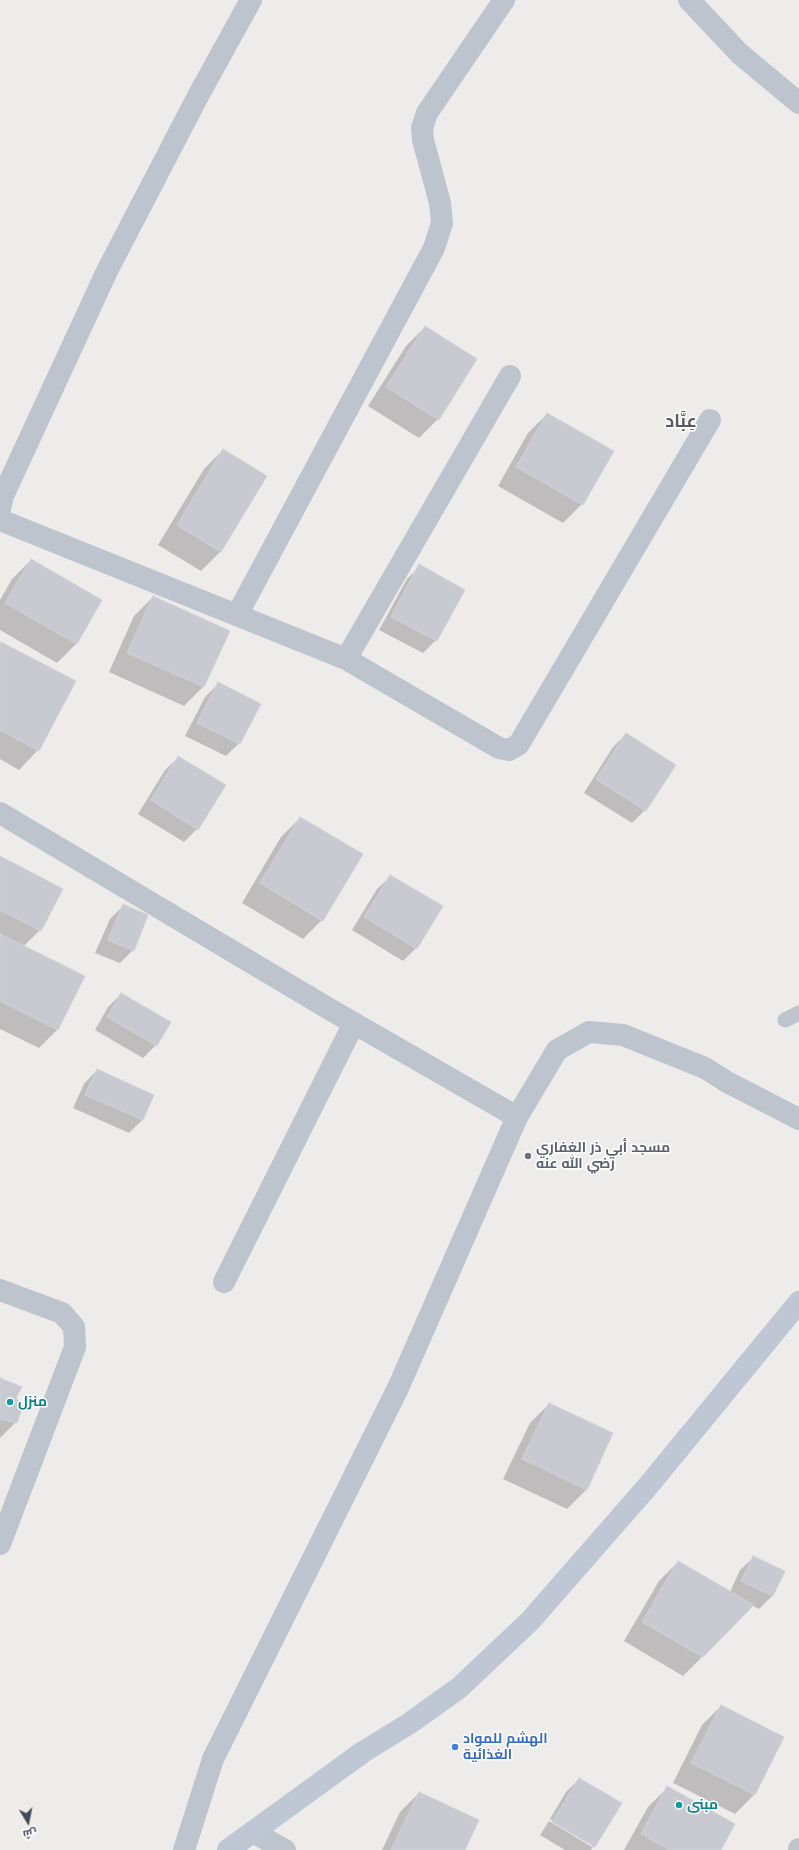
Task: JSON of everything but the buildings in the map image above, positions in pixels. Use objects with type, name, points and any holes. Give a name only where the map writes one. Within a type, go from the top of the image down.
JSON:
[{"type":"street","points":[[0,509],[3,496],[107,271],[198,96],[251,0]]},
{"type":"street","points":[[237,615],[434,248],[442,223],[440,203],[423,140],[422,128],[427,113],[504,0]]},
{"type":"street","points":[[689,0],[740,54],[799,103]]},
{"type":"street","points":[[346,659],[510,376]]},
{"type":"street","points":[[0,520],[346,659],[499,748],[509,750],[519,744],[710,420]]},
{"type":"street","points":[[0,813],[354,1023],[517,1117]]},
{"type":"street","points":[[224,1282],[354,1023]]},
{"type":"street","points":[[184,1850],[213,1759],[398,1388],[517,1117],[557,1050],[589,1032],[623,1036],[705,1068],[727,1082],[799,1119]]},
{"type":"street","points":[[0,1290],[62,1313],[74,1327],[75,1347],[0,1544]]},
{"type":"street","points":[[228,1850],[363,1752],[410,1723],[459,1688],[530,1621],[648,1486],[799,1302]]},
{"type":"street","points":[[253,1832],[285,1850]]},
{"type":"place","name":"مسجد أبي ذر الغفاري رضي الله عنه","points":[[528,1156]]},
{"type":"place","name":"منزل","points":[[10,1402]]},
{"type":"place","name":"الهشم للمواد الغذائية","points":[[455,1747]]},
{"type":"place","name":"مبنى","points":[[679,1805]]},
{"type":"district","name":"عِبَّاد","points":[[681,422]]}]
